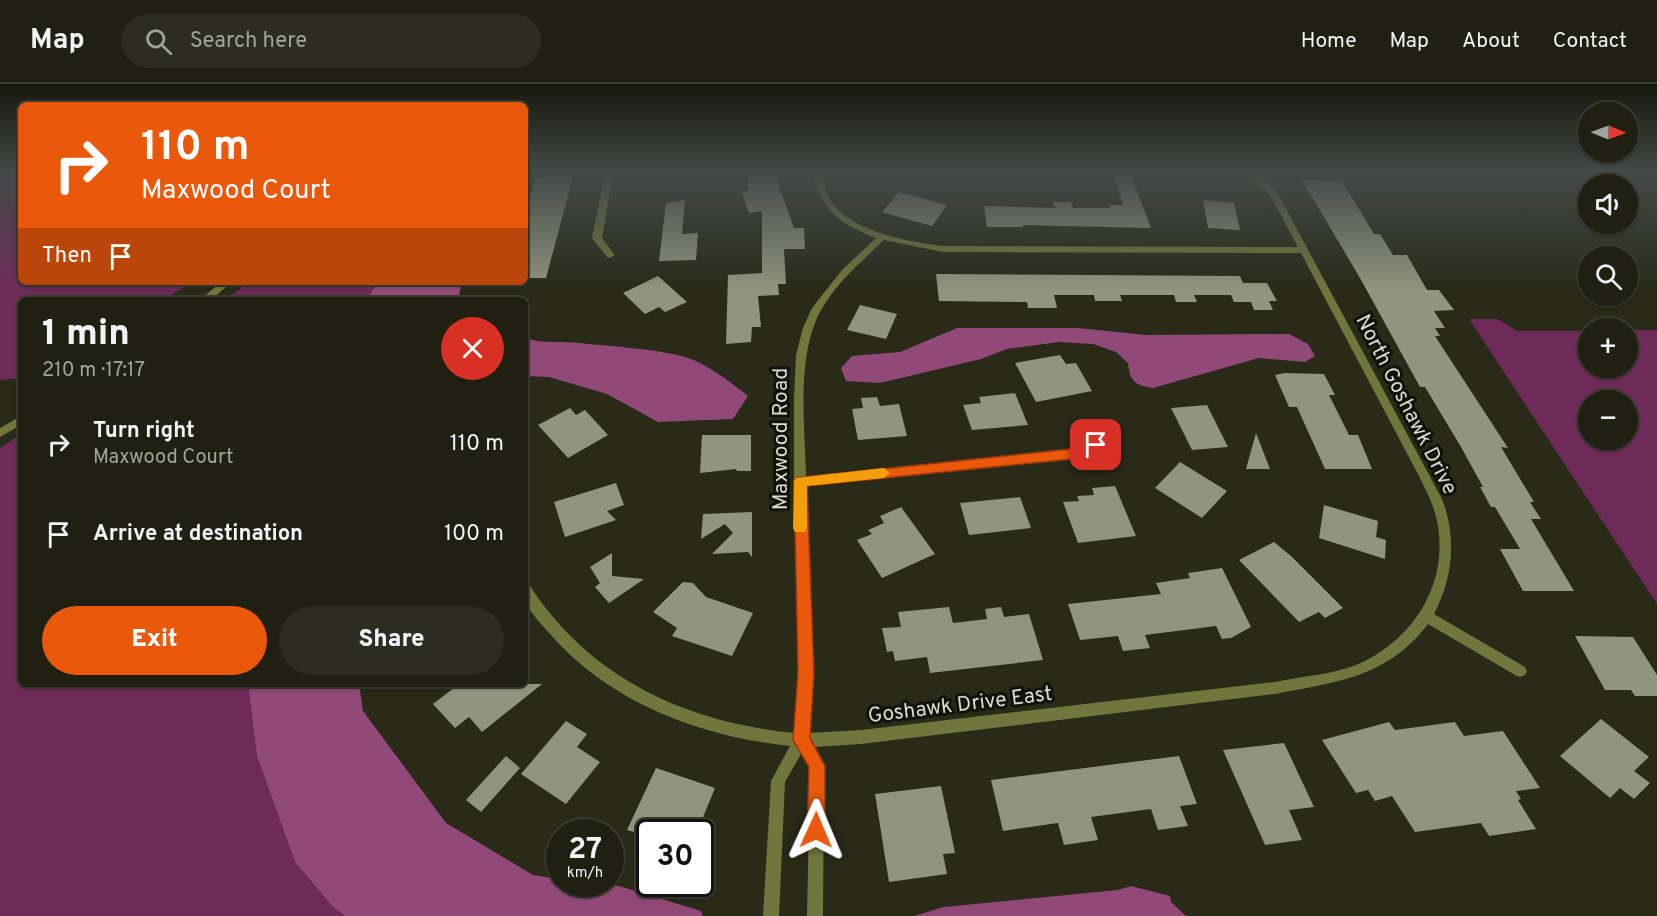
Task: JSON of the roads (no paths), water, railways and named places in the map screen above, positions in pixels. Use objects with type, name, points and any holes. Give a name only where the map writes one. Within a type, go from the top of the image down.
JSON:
[{"type":"street","points":[[602,212],[597,238],[610,255]]},
{"type":"street","points":[[837,212],[881,238],[943,249],[1304,250]]},
{"type":"street","name":"North Goshawk Drive","points":[[1284,212],[1426,478],[1442,516],[1445,535],[1445,567],[1440,593],[1426,616]]},
{"type":"street","name":"Maxwood Road","points":[[771,916],[778,781],[801,740],[806,673],[800,481],[801,355],[808,328],[827,293],[860,256],[881,238]]},
{"type":"street","points":[[209,297],[223,285]]},
{"type":"street","points":[[0,433],[18,422]]},
{"type":"street","points":[[800,481],[1082,453],[1111,437]]},
{"type":"street","name":"Goshawk Drive East","points":[[528,595],[544,619],[575,652],[624,688],[662,707],[709,723],[801,740],[861,737],[1275,688],[1338,676],[1360,669],[1396,650],[1418,629],[1426,616]]},
{"type":"street","points":[[1426,616],[1520,671]]},
{"type":"street","points":[[801,740],[817,766],[815,916]]}]
